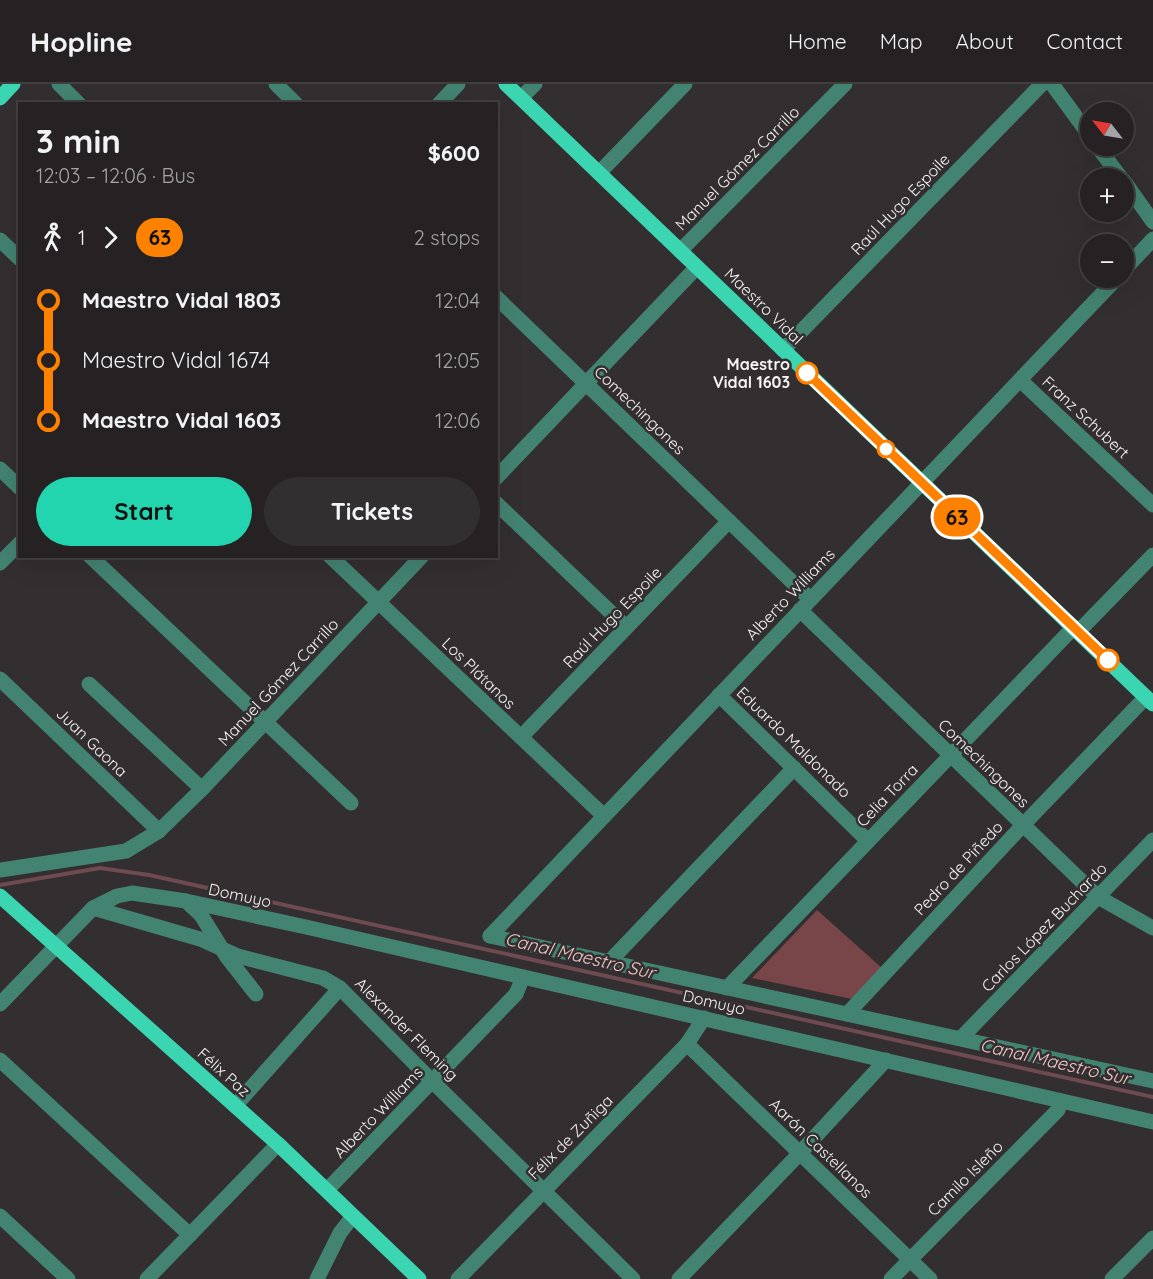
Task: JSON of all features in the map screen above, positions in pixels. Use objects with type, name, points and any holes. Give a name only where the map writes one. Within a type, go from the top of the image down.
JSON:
[{"type":"main road","points":[[0,98],[13,84]]},
{"type":"main road","name":"Maestro Vidal","points":[[506,84],[1150,700]]},
{"type":"main road","name":"Félix Paz","points":[[4,904],[57,947],[278,1144],[419,1279]]},
{"type":"street","points":[[58,84],[77,102]]},
{"type":"street","points":[[276,84],[294,102]]},
{"type":"street","points":[[441,102],[458,84]]},
{"type":"street","points":[[521,98],[535,84]]},
{"type":"street","points":[[599,173],[685,84]]},
{"type":"street","name":"Manuel Gómez Carrillo","points":[[680,251],[845,84]]},
{"type":"street","name":"Raúl Hugo Espoile","points":[[783,350],[1042,84]]},
{"type":"street","points":[[1052,84],[1080,122]]},
{"type":"street","points":[[1134,196],[1153,222]]},
{"type":"street","points":[[0,240],[18,257]]},
{"type":"street","points":[[1134,262],[1150,250]]},
{"type":"street","points":[[498,476],[697,267]]},
{"type":"street","name":"Alberto Williams","points":[[490,936],[1107,288]]},
{"type":"street","name":"Comechingones","points":[[498,299],[729,521],[805,605],[950,756],[1098,897],[1153,928]]},
{"type":"street","name":"Franz Schubert","points":[[1020,380],[1153,505]]},
{"type":"street","points":[[0,469],[18,486]]},
{"type":"street","points":[[498,505],[626,627]]},
{"type":"street","name":"Raúl Hugo Espoile","points":[[521,737],[729,521]]},
{"type":"street","points":[[0,563],[18,545]]},
{"type":"street","name":"Celia Torra","points":[[727,988],[950,756],[1153,555]]},
{"type":"street","points":[[92,558],[351,803]]},
{"type":"street","name":"Los Plátanos","points":[[332,558],[604,816]]},
{"type":"street","name":"Manuel Gómez Carrillo","points":[[0,870],[126,851],[159,831],[202,789],[420,558]]},
{"type":"street","name":"Juan Gaona","points":[[0,679],[159,831]]},
{"type":"street","points":[[89,684],[202,789]]},
{"type":"street","name":"Eduardo Maldonado","points":[[719,695],[868,840]]},
{"type":"street","name":"Pedro de Piñedo","points":[[847,1014],[1023,825],[1150,700]]},
{"type":"street","points":[[609,962],[794,768]]},
{"type":"street","name":"Carlos López Buchardo","points":[[960,1038],[1153,840]]},
{"type":"street","name":"Domuyo","points":[[93,908],[117,896],[132,893],[186,901],[1153,1122]]},
{"type":"street","points":[[186,901],[201,915],[222,950],[256,994]]},
{"type":"street","points":[[0,1004],[93,908]]},
{"type":"street","name":"Alexander Fleming","points":[[93,908],[200,939],[238,956],[323,978],[340,988],[432,1082],[633,1279]]},
{"type":"street","name":"Domuyo","points":[[490,936],[1153,1082]]},
{"type":"street","name":"Alberto Williams","points":[[327,1190],[516,994],[523,977]]},
{"type":"street","points":[[235,1106],[340,988]]},
{"type":"street","name":"Félix de Zuñiga","points":[[458,1279],[687,1044],[704,1018]]},
{"type":"street","name":"Aarón Castellanos","points":[[687,1044],[930,1279]]},
{"type":"street","points":[[0,1060],[190,1235]]},
{"type":"street","points":[[679,1279],[886,1060]]},
{"type":"street","name":"Camilo Isleño","points":[[891,1279],[1058,1110],[1061,1101]]},
{"type":"street","points":[[147,1279],[278,1144]]},
{"type":"street","points":[[0,1216],[68,1279]]},
{"type":"street","points":[[317,1279],[340,1233],[353,1216]]},
{"type":"street","points":[[1112,1279],[1153,1238]]},
{"type":"street","points":[[158,1268],[169,1279]]},
{"type":"shaded area","points":[[817,910],[882,968],[852,999],[752,978]]},
{"type":"waterway","name":"Canal Maestro Sur","points":[[0,885],[100,868],[149,875],[1153,1097]]},
{"type":"bus line","name":"63","points":[[807,373],[1108,660]]},
{"type":"place","name":"Maestro Vidal 1603","points":[[807,373]]}]
